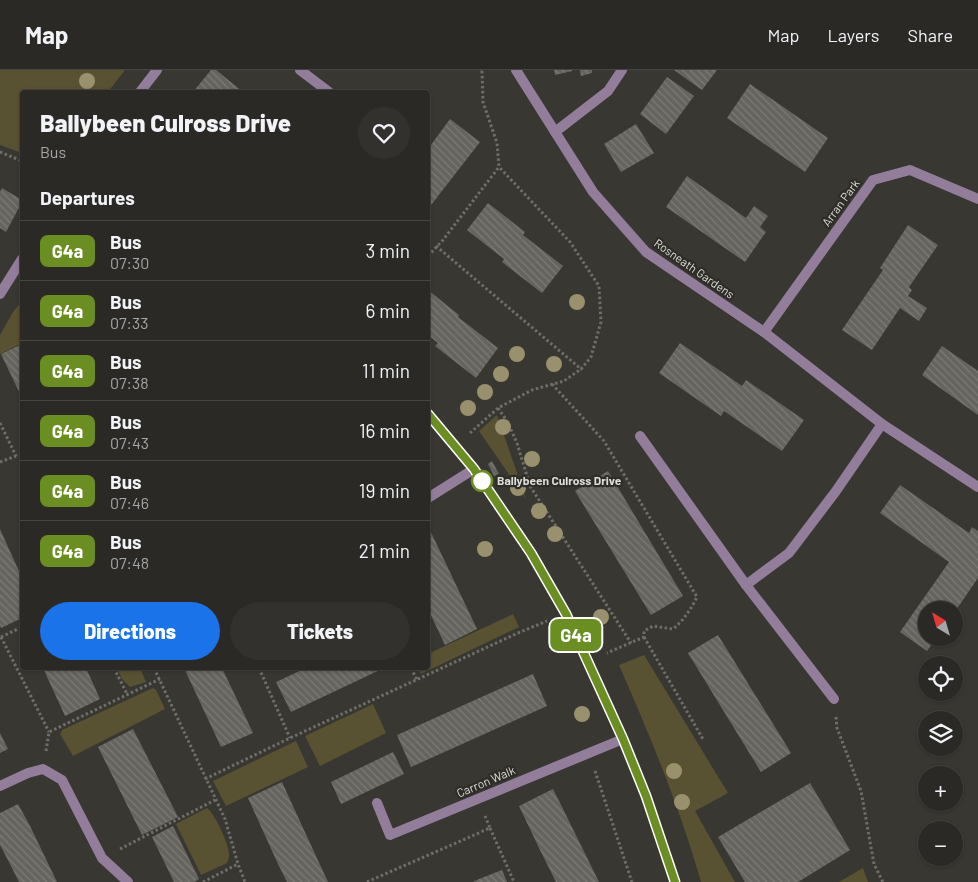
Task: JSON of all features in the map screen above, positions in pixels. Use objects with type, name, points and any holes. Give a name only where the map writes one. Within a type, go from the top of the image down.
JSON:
[{"type":"street","points":[[142,90],[158,70]]},
{"type":"street","points":[[300,70],[326,90]]},
{"type":"street","name":"Rosneath Gardens","points":[[516,70],[593,192],[646,252],[764,332],[882,424],[978,487]]},
{"type":"street","points":[[555,132],[608,91],[622,70]]},
{"type":"street","name":"Arran Park","points":[[764,332],[873,180],[910,170],[978,199]]},
{"type":"street","points":[[0,294],[20,262]]},
{"type":"street","points":[[430,416],[474,469],[531,553],[566,614],[623,739],[646,796],[675,882]]},
{"type":"street","points":[[746,585],[789,553],[836,491],[882,424]]},
{"type":"street","points":[[640,436],[746,585],[834,699]]},
{"type":"street","points":[[430,497],[474,469]]},
{"type":"street","name":"Carron Walk","points":[[377,803],[390,835],[623,739]]},
{"type":"street","points":[[0,786],[28,773],[43,769],[62,780],[102,858],[128,882]]},
{"type":"path","points":[[469,434],[498,408],[532,390],[564,381],[581,369],[591,357],[601,322],[599,286],[570,242],[499,167],[497,143],[483,102],[483,70]]},
{"type":"path","points":[[0,152],[20,160]]},
{"type":"path","points":[[430,250],[443,240],[499,167]]},
{"type":"path","points":[[436,246],[581,369]]},
{"type":"path","points":[[552,384],[604,441],[697,596],[681,623],[673,629],[653,626],[644,630],[644,637],[704,741]]},
{"type":"path","points":[[498,408],[507,421],[517,443],[530,486],[631,643]]},
{"type":"path","points":[[0,423],[16,456]]},
{"type":"path","points":[[0,462],[20,456]]},
{"type":"path","points":[[205,779],[518,633],[566,614]]},
{"type":"path","points":[[20,628],[1,637],[49,732],[43,769]]},
{"type":"path","points":[[607,653],[644,637]]},
{"type":"path","points":[[115,670],[127,694]]},
{"type":"path","points":[[155,670],[225,819],[245,882]]},
{"type":"path","points":[[260,670],[290,738]]},
{"type":"path","points":[[412,670],[417,680]]},
{"type":"path","points":[[49,732],[160,679]]},
{"type":"path","points":[[834,699],[837,728],[861,791],[874,864],[883,882]]},
{"type":"path","points":[[589,753],[632,882]]},
{"type":"path","points":[[478,799],[514,882]]},
{"type":"path","points":[[102,858],[215,800]]},
{"type":"path","points":[[367,882],[490,828]]},
{"type":"path","points":[[203,882],[238,864]]},
{"type":"shaded area","points":[[0,70],[125,70],[110,90],[20,90],[20,152],[0,145]]},
{"type":"shaded area","points":[[20,303],[20,344],[0,354],[0,335]]},
{"type":"shaded area","points":[[497,415],[526,499],[479,431]]},
{"type":"shaded area","points":[[513,614],[519,627],[430,670],[430,653]]},
{"type":"shaded area","points":[[644,655],[728,793],[695,811],[735,882],[701,882],[664,772],[619,665]]},
{"type":"shaded area","points":[[118,670],[141,670],[146,682],[130,687],[122,679]]},
{"type":"shaded area","points":[[419,670],[429,670],[421,674]]},
{"type":"shaded area","points":[[153,688],[156,690],[165,709],[73,756],[60,734],[62,730]]},
{"type":"shaded area","points":[[373,704],[386,733],[320,766],[305,736]]},
{"type":"shaded area","points":[[296,741],[308,767],[226,806],[213,781]]},
{"type":"shaded area","points":[[207,808],[214,816],[221,830],[227,844],[229,856],[227,863],[201,875],[176,824]]},
{"type":"shaded area","points":[[863,868],[868,882],[839,882]]},
{"type":"building","points":[[211,70],[216,70],[241,90],[195,90]]},
{"type":"building","points":[[554,70],[572,70],[572,71],[555,75]]},
{"type":"building","points":[[580,70],[592,70],[592,73],[581,76]]},
{"type":"building","points":[[674,70],[717,70],[702,90]]},
{"type":"building","points":[[667,77],[694,96],[666,134],[640,114]]},
{"type":"building","points":[[750,84],[828,138],[805,172],[727,118]]},
{"type":"building","points":[[450,119],[480,142],[430,206],[430,146]]},
{"type":"building","points":[[636,124],[654,153],[621,172],[604,144]]},
{"type":"building","points":[[687,176],[746,218],[754,206],[768,216],[760,227],[766,232],[745,262],[666,207]]},
{"type":"building","points":[[2,188],[20,199],[20,206],[6,232],[0,228],[0,192]]},
{"type":"building","points":[[488,203],[525,232],[523,235],[563,266],[542,293],[502,262],[504,259],[467,230]]},
{"type":"building","points":[[908,225],[938,245],[909,287],[912,290],[908,296],[927,308],[919,321],[900,308],[872,350],[842,330],[883,270],[880,268]]},
{"type":"building","points":[[430,292],[459,315],[458,317],[498,348],[476,378],[435,346],[438,343],[430,337]]},
{"type":"building","points":[[680,343],[742,386],[746,380],[804,420],[782,451],[724,411],[721,416],[659,373]]},
{"type":"building","points":[[20,345],[20,394],[1,354]]},
{"type":"building","points":[[942,346],[978,371],[978,415],[922,375]]},
{"type":"building","points":[[492,461],[499,474],[494,476],[488,464]]},
{"type":"building","points":[[608,471],[683,596],[651,615],[575,491]]},
{"type":"building","points":[[900,485],[969,533],[972,527],[978,531],[978,578],[962,601],[922,601],[949,562],[880,513]]},
{"type":"building","points":[[0,529],[20,574],[20,619],[1,628]]},
{"type":"building","points":[[430,530],[477,629],[445,645],[430,613]]},
{"type":"building","points":[[918,606],[918,645],[900,632]]},
{"type":"building","points":[[718,635],[791,753],[761,772],[688,653]]},
{"type":"building","points":[[920,646],[930,646],[927,651]]},
{"type":"building","points":[[44,670],[87,670],[100,699],[65,716]]},
{"type":"building","points":[[185,670],[223,670],[253,733],[221,747]]},
{"type":"building","points":[[302,670],[380,670],[291,712],[276,682]]},
{"type":"building","points":[[533,674],[547,706],[411,767],[397,735]]},
{"type":"building","points":[[133,729],[178,817],[142,835],[98,747]]},
{"type":"building","points":[[0,733],[8,749],[0,753]]},
{"type":"building","points":[[393,752],[404,774],[341,804],[331,782]]},
{"type":"building","points":[[282,782],[328,882],[287,882],[278,864],[248,798]]},
{"type":"building","points":[[810,783],[850,850],[798,882],[745,882],[718,837]]},
{"type":"building","points":[[553,789],[599,882],[556,882],[540,850],[519,806]]},
{"type":"building","points":[[18,804],[57,882],[19,882],[0,845],[0,813]]},
{"type":"building","points":[[173,826],[199,879],[194,882],[174,882],[152,837]]},
{"type":"building","points":[[502,870],[507,882],[473,882],[479,879]]},
{"type":"bus line","name":"G4a","points":[[430,416],[474,469],[531,553],[566,614],[623,739],[646,796],[675,882]]},
{"type":"place","name":"Ballybeen Culross Drive","points":[[482,481]]}]
